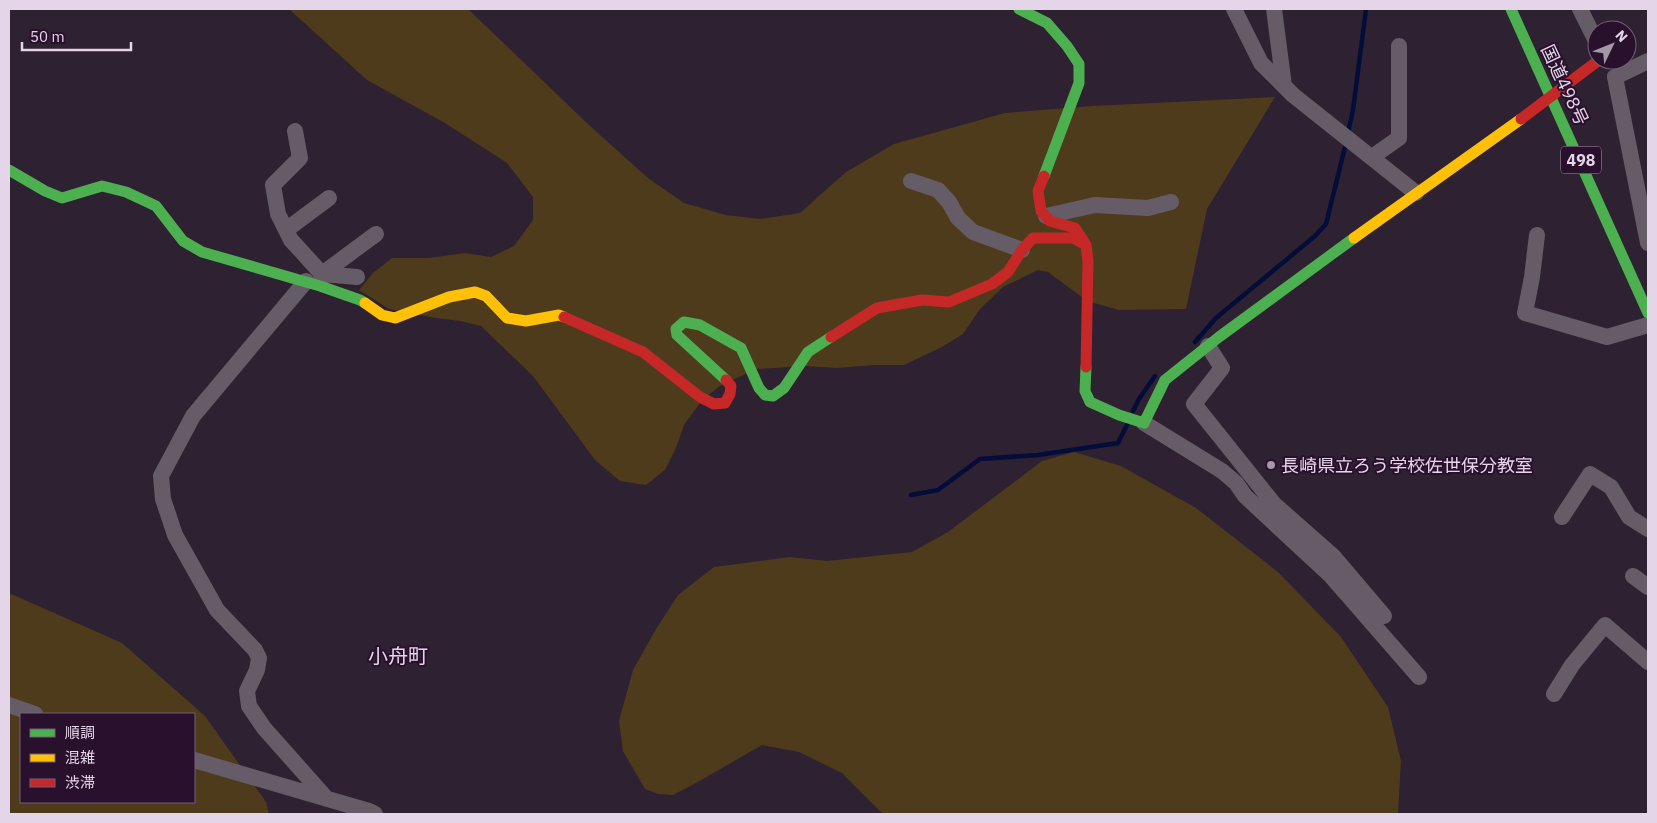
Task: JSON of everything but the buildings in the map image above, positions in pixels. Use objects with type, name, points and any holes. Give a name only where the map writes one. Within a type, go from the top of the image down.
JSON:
[{"type":"main road","points":[[1019,9],[1047,24],[1067,46],[1079,64],[1079,82],[1038,191],[1041,211],[1050,222],[1075,228],[1086,245],[1088,261],[1085,391],[1090,402],[1118,415],[1140,421],[1165,380],[1208,346],[1587,70]]},
{"type":"main road","name":"国道498号","points":[[1511,9],[1648,313]]},
{"type":"main road","points":[[9,170],[62,198],[102,186],[126,192],[156,206],[183,241],[202,252],[316,280],[360,300],[382,315],[395,318],[449,297],[475,292],[486,296],[507,318],[526,321],[559,315],[643,352],[700,397],[714,404],[725,403],[730,394],[731,386],[725,378],[677,336],[676,329],[684,322],[700,325],[741,348],[758,388],[765,395],[773,396],[784,388],[808,352],[877,308],[922,300],[949,302],[992,284],[1008,272],[1022,250],[1033,238],[1073,238],[1086,245]]},
{"type":"street","points":[[1234,9],[1261,64],[1284,86],[1416,193]]},
{"type":"street","points":[[1274,9],[1284,86]]},
{"type":"street","points":[[1580,9],[1587,23]]},
{"type":"street","points":[[1372,157],[1399,138],[1402,56]]},
{"type":"street","points":[[1615,77],[1643,64]]},
{"type":"street","points":[[1611,70],[1615,77],[1648,243]]},
{"type":"street","points":[[295,131],[300,158],[273,185],[278,214],[291,240],[316,280]]},
{"type":"street","points":[[911,181],[938,190],[949,202],[958,218],[973,232],[1022,250]]},
{"type":"street","points":[[286,230],[329,198]]},
{"type":"street","points":[[1046,216],[1095,205],[1148,208],[1171,202]]},
{"type":"street","points":[[327,799],[264,728],[249,706],[247,691],[257,670],[259,658],[256,650],[217,610],[175,535],[163,499],[161,476],[193,416],[316,280],[376,234]]},
{"type":"street","points":[[1537,235],[1525,313],[1607,337],[1648,325]]},
{"type":"street","points":[[316,280],[357,277]]},
{"type":"street","points":[[1208,346],[1222,368],[1194,404],[1274,504],[1333,556],[1384,616]]},
{"type":"street","points":[[1140,421],[1222,471],[1236,483],[1245,496],[1331,576],[1418,677]]},
{"type":"street","points":[[1562,517],[1590,474],[1611,487],[1629,517],[1648,529]]},
{"type":"street","points":[[1633,576],[1648,587]]},
{"type":"street","points":[[1554,694],[1572,665],[1605,625],[1648,662]]},
{"type":"street","points":[[9,705],[32,713]]},
{"type":"street","points":[[195,760],[375,814]]},
{"type":"shaded area","points":[[289,9],[468,9],[590,126],[648,178],[684,203],[726,215],[760,219],[800,213],[846,172],[894,144],[1005,113],[1092,106],[1275,97],[1207,209],[1186,309],[1119,310],[1087,301],[1048,272],[1038,270],[1003,287],[980,309],[963,334],[942,347],[904,365],[837,368],[805,366],[756,369],[720,386],[703,399],[684,425],[676,448],[665,470],[646,485],[620,481],[595,460],[533,376],[481,326],[389,309],[359,290],[373,273],[392,258],[429,258],[465,253],[491,257],[514,246],[533,220],[533,197],[507,163],[445,123],[367,80]]},
{"type":"shaded area","points":[[1074,452],[1121,466],[1196,508],[1278,572],[1341,637],[1388,707],[1401,761],[1398,814],[883,814],[842,773],[799,752],[762,745],[673,795],[658,794],[645,789],[623,751],[619,721],[633,670],[678,595],[714,567],[790,557],[827,561],[912,552],[948,532],[1042,461]]},
{"type":"shaded area","points":[[9,593],[122,643],[205,716],[266,802],[269,814],[9,814]]},
{"type":"waterway","points":[[1348,133],[1353,110],[1366,9]]},
{"type":"waterway","points":[[1195,342],[1216,318],[1315,236],[1326,224],[1346,143]]},
{"type":"waterway","points":[[1133,411],[1155,376]]},
{"type":"waterway","points":[[911,495],[938,490],[980,459],[1038,455],[1118,443],[1127,425]]},
{"type":"traffic: fast","points":[[1019,9],[1047,23],[1067,46],[1079,64],[1079,83],[1044,176]]},
{"type":"traffic: fast","points":[[1511,9],[1648,313]]},
{"type":"traffic: fast","points":[[9,170],[45,191],[62,198],[102,186],[126,192],[156,206],[183,241],[202,252],[320,286],[365,303]]},
{"type":"traffic: fast","points":[[1086,367],[1085,391],[1090,402],[1119,415],[1144,423],[1165,380],[1219,337],[1354,238]]},
{"type":"traffic: fast","points":[[726,380],[677,335],[676,329],[684,322],[700,325],[741,348],[759,388],[765,395],[773,396],[784,388],[808,352],[831,337]]},
{"type":"traffic: slow","points":[[1354,238],[1521,119]]},
{"type":"traffic: slow","points":[[365,303],[382,315],[395,318],[449,297],[475,292],[486,296],[507,318],[526,321],[559,315],[564,317]]},
{"type":"traffic: jam","points":[[1521,119],[1587,69]]},
{"type":"traffic: jam","points":[[1044,176],[1038,191],[1041,211],[1050,221],[1075,228],[1086,245],[1088,261],[1086,367]]},
{"type":"traffic: jam","points":[[831,337],[877,308],[922,300],[949,302],[992,284],[1008,272],[1022,250],[1033,238],[1073,238],[1086,245]]},
{"type":"traffic: jam","points":[[564,317],[643,352],[700,397],[714,404],[725,403],[730,394],[731,386],[726,380]]},
{"type":"place","name":"長崎県立ろう学校佐世保分教室","points":[[1271,465]]},
{"type":"district","name":"小舟町","points":[[398,655]]}]
